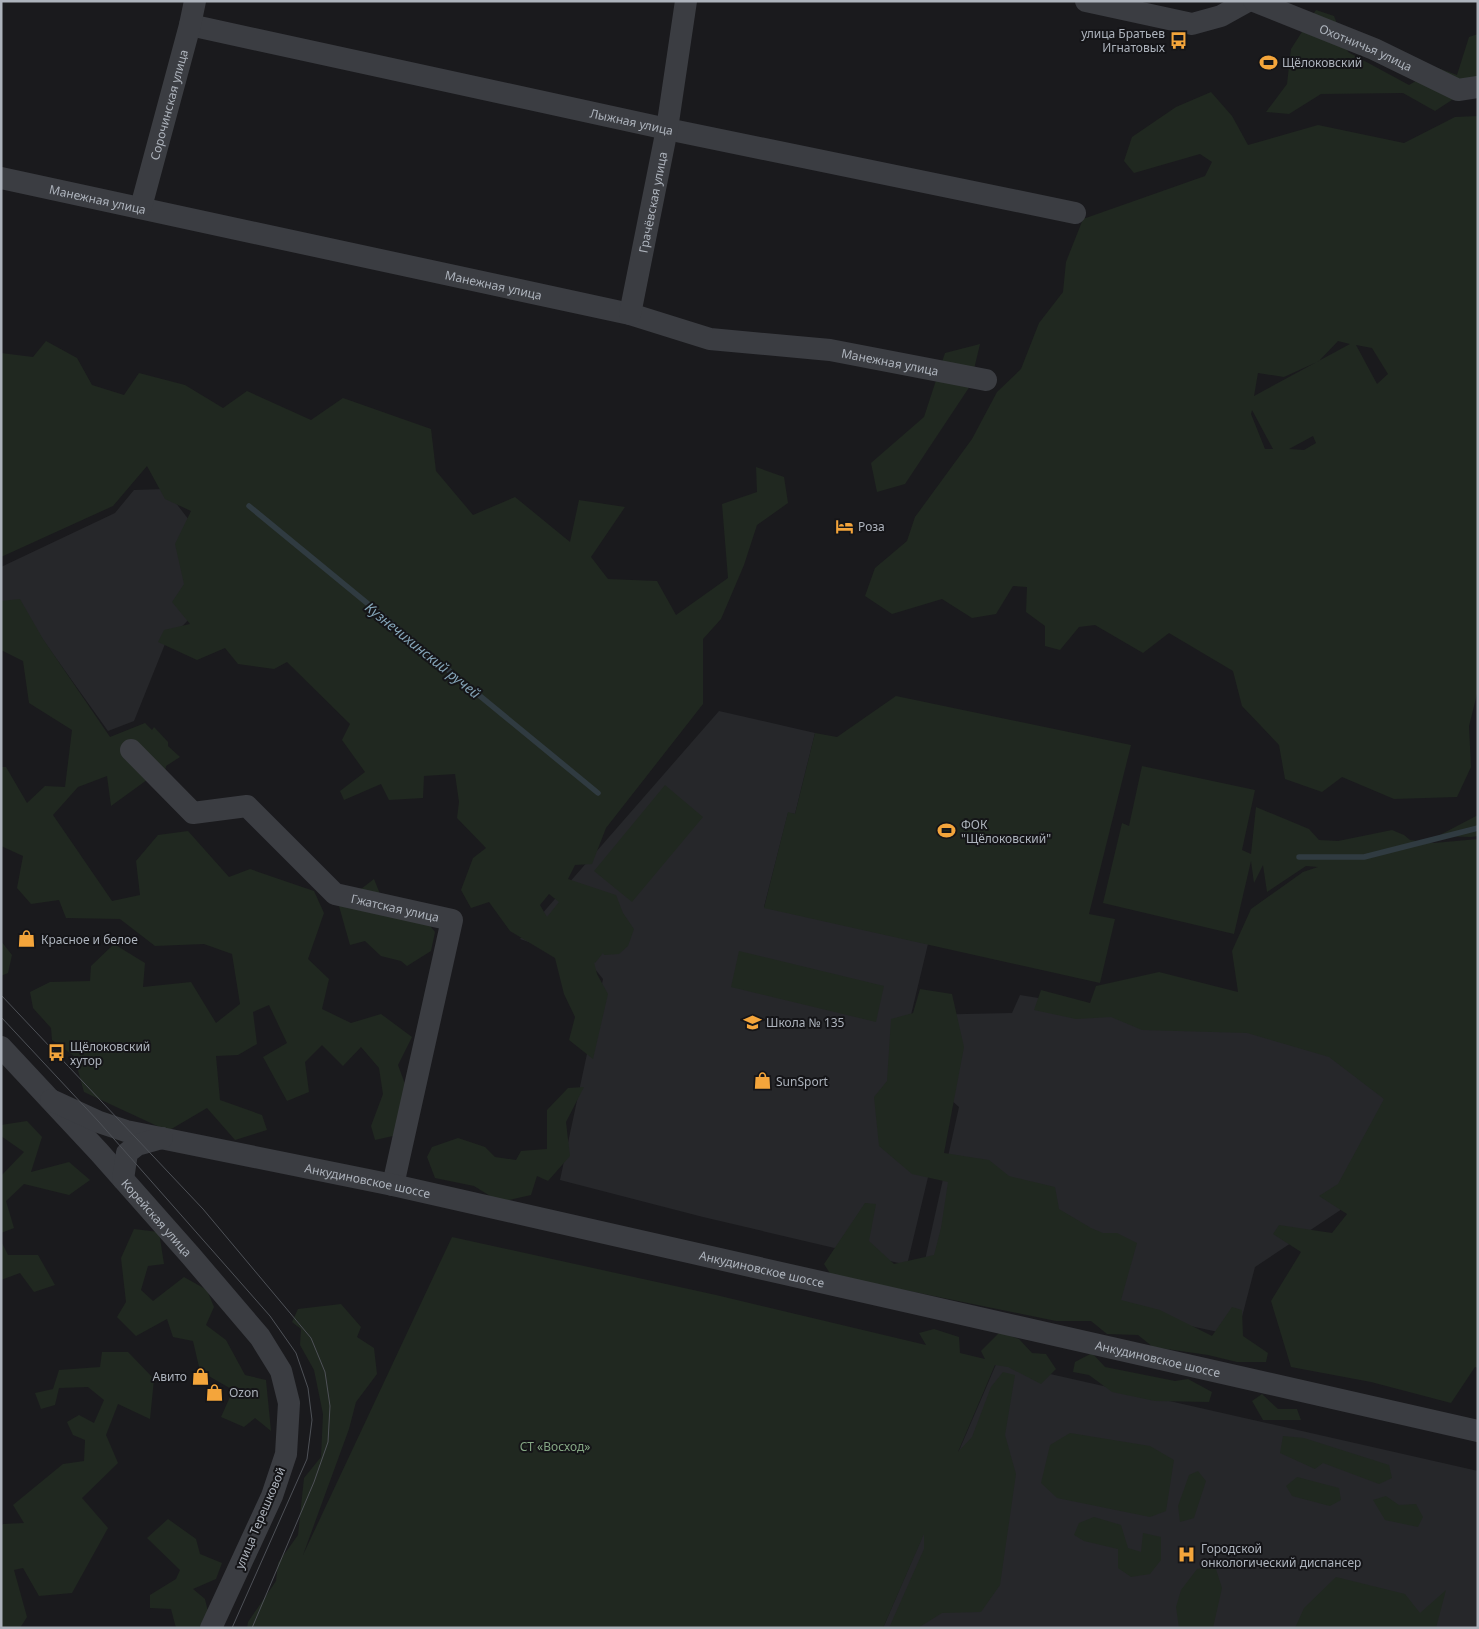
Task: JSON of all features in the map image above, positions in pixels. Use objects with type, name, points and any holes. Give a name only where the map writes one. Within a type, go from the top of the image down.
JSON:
[{"type":"street","name":"Сорочинская улица","points":[[141,207],[195,1]]},
{"type":"street","name":"Грачёвская улица","points":[[630,314],[668,129],[686,1]]},
{"type":"street","points":[[1086,1],[1192,24],[1221,16],[1248,1]]},
{"type":"street","name":"Охотничья улица","points":[[1254,1],[1374,49],[1458,90],[1478,87]]},
{"type":"street","name":"Лыжная улица","points":[[190,25],[668,129],[1076,213]]},
{"type":"street","name":"Манежная улица","points":[[1,178],[630,314],[710,339],[830,350],[986,380]]},
{"type":"street","name":"Гжатская улица","points":[[132,750],[193,813],[247,806],[334,894],[452,920],[393,1185]]},
{"type":"street","name":"Корейская улица","points":[[1,1046],[123,1179],[260,1337],[280,1371],[289,1403]]},
{"type":"street","name":"Анкудиновское шоссе","points":[[51,1100],[99,1122],[126,1131],[393,1185],[1478,1431]]},
{"type":"street","points":[[123,1179],[127,1153],[137,1145],[163,1138]]},
{"type":"street","name":"улица Терешковой","points":[[211,1628],[272,1496],[284,1462],[289,1403]]},
{"type":"shaded area","points":[[165,489],[189,520],[191,617],[165,644],[134,721],[108,731],[16,602],[1,607],[1,567],[115,513],[134,490]]},
{"type":"shaded area","name":"Школа № 135","points":[[719,711],[815,733],[795,814],[788,813],[764,907],[928,944],[899,1065],[946,1102],[907,1265],[703,1217],[560,1180],[603,979],[590,963],[520,939]]},
{"type":"shaded area","points":[[1020,995],[1094,1007],[1243,1024],[1399,1073],[1351,1203],[1255,1267],[1237,1336],[923,1269],[959,1107],[909,1063],[919,1015],[1012,1013]]},
{"type":"shaded area","name":"Городской онкологический диспансер","points":[[997,1362],[1478,1471],[1478,1628],[883,1628]]},
{"type":"green space","points":[[1316,10],[1334,16],[1348,52],[1409,85],[1438,68],[1457,75],[1469,37],[1478,34],[1478,83],[1435,111],[1403,93],[1321,94],[1289,114],[1266,112],[1287,84],[1291,49]]},
{"type":"green space","points":[[1211,92],[1232,116],[1248,145],[1318,125],[1404,143],[1455,117],[1478,116],[1478,690],[1469,726],[1471,767],[1457,797],[1394,799],[1342,777],[1322,792],[1285,779],[1279,745],[1242,706],[1233,671],[1169,633],[1143,653],[1095,625],[1079,627],[1060,650],[1045,646],[1045,626],[1026,612],[1027,587],[1013,586],[996,614],[972,618],[942,599],[892,614],[865,596],[875,568],[907,541],[915,517],[972,439],[997,392],[1021,369],[1039,323],[1063,292],[1066,262],[1083,219],[1205,176],[1212,162],[1200,154],[1134,173],[1124,161],[1132,137],[1176,107]],"holes":[[[1338,341],[1350,344],[1319,361]],[[1356,345],[1372,348],[1388,374],[1377,384]],[[1317,362],[1254,396],[1258,373],[1284,377]],[[1252,410],[1273,449],[1265,449],[1251,414]],[[1313,436],[1316,443],[1304,450],[1289,449]]]},
{"type":"green space","points":[[46,341],[77,358],[92,385],[124,395],[139,373],[185,385],[223,408],[247,391],[311,420],[343,398],[431,429],[436,471],[473,515],[515,497],[570,542],[579,500],[625,507],[591,557],[608,579],[657,581],[676,615],[728,578],[722,504],[757,492],[756,467],[784,477],[788,503],[757,525],[744,565],[721,619],[703,639],[703,704],[606,828],[592,864],[575,865],[568,879],[616,895],[623,913],[634,929],[628,946],[619,954],[604,955],[603,953],[594,962],[597,974],[608,994],[593,1059],[569,1040],[575,1017],[564,994],[555,958],[510,931],[489,902],[471,908],[461,890],[473,858],[486,848],[457,818],[459,802],[455,774],[424,776],[423,798],[389,800],[381,784],[344,800],[340,791],[365,772],[342,740],[350,724],[287,662],[274,669],[238,664],[225,648],[197,660],[158,642],[164,630],[190,624],[172,602],[184,584],[175,544],[191,511],[165,499],[147,466],[113,506],[1,557],[1,353],[33,357]],"holes":[[[549,894],[559,902],[547,917],[540,905]]]},
{"type":"green space","points":[[980,344],[970,386],[905,484],[877,492],[871,463],[924,417],[945,353]]},
{"type":"green space","points":[[20,599],[43,639],[110,737],[145,723],[152,730],[154,727],[168,742],[168,746],[180,757],[166,766],[165,772],[162,769],[111,806],[107,776],[78,787],[53,815],[112,901],[140,895],[136,861],[158,835],[188,831],[229,877],[250,869],[314,891],[324,913],[308,959],[329,979],[322,1009],[351,1023],[381,1014],[412,1037],[398,1065],[408,1092],[393,1136],[375,1140],[371,1126],[383,1094],[379,1068],[361,1047],[343,1066],[322,1045],[305,1062],[309,1092],[287,1101],[263,1057],[287,1043],[269,1005],[253,1012],[257,1044],[238,1055],[216,1056],[220,1100],[262,1115],[267,1130],[235,1140],[207,1108],[168,1131],[84,1092],[74,1056],[52,1040],[51,1028],[33,1008],[30,992],[50,982],[90,981],[91,966],[114,944],[145,963],[143,987],[191,982],[216,1023],[240,1004],[232,954],[204,944],[155,946],[120,919],[66,918],[59,900],[31,904],[17,888],[23,856],[1,846],[1,767],[6,767],[27,803],[45,786],[65,787],[72,730],[29,703],[23,661],[1,650],[1,601]]},
{"type":"green space","name":"ФОК \"Щёлоковский\"","points":[[896,696],[1131,745],[1089,914],[1115,919],[1100,983],[764,908],[788,812],[795,814],[815,733],[837,737]]},
{"type":"green space","points":[[1142,766],[1255,790],[1242,850],[1251,854],[1256,807],[1309,829],[1319,840],[1338,841],[1392,830],[1410,840],[1434,843],[1478,839],[1478,1368],[1475,1367],[1451,1403],[1371,1382],[1291,1367],[1271,1301],[1301,1252],[1273,1234],[1279,1225],[1332,1233],[1347,1214],[1319,1196],[1338,1184],[1384,1099],[1329,1057],[1247,1033],[1142,1030],[1111,1017],[1076,1019],[1034,1010],[1041,990],[1090,1003],[1096,986],[1159,972],[1238,992],[1232,951],[1251,909],[1303,872],[1318,867],[1306,866],[1267,892],[1263,865],[1254,883],[1251,861],[1234,934],[1103,903],[1122,823],[1129,826]]},
{"type":"green space","points":[[665,785],[703,817],[632,902],[594,871]]},
{"type":"green space","points":[[1478,815],[1478,836],[1438,836]]},
{"type":"green space","points":[[374,879],[382,899],[412,903],[435,932],[431,951],[407,966],[401,961],[381,956],[365,941],[350,945],[339,906]]},
{"type":"green space","points":[[1,941],[12,955],[8,973],[1,976]]},
{"type":"green space","points":[[739,951],[884,986],[876,1022],[731,987]]},
{"type":"green space","points":[[920,989],[952,994],[964,1047],[944,1153],[989,1160],[1009,1176],[1055,1187],[1059,1209],[1091,1228],[1103,1233],[1117,1233],[1137,1243],[1121,1300],[1160,1310],[1212,1336],[1232,1307],[1242,1310],[1243,1336],[1268,1353],[1266,1362],[1237,1362],[1208,1355],[1153,1347],[1138,1335],[1107,1334],[1091,1321],[1056,1321],[831,1275],[824,1264],[865,1203],[876,1204],[869,1241],[894,1264],[934,1255],[941,1228],[948,1182],[912,1174],[879,1146],[874,1097],[887,1081],[891,1019],[913,1013]]},
{"type":"green space","points":[[584,1087],[566,1122],[570,1156],[548,1181],[537,1176],[531,1195],[500,1202],[474,1186],[435,1178],[427,1157],[432,1147],[458,1138],[485,1147],[495,1157],[516,1160],[521,1151],[547,1149],[547,1110],[568,1088]]},
{"type":"green space","points":[[27,1121],[42,1137],[31,1172],[69,1162],[90,1180],[69,1195],[24,1184],[6,1201],[14,1228],[1,1233],[1,1176],[24,1152],[1,1136],[1,1125]]},
{"type":"green space","points":[[134,1229],[159,1232],[164,1264],[148,1266],[141,1290],[153,1301],[184,1277],[207,1290],[214,1307],[206,1325],[226,1340],[245,1375],[266,1380],[271,1431],[255,1418],[244,1427],[221,1417],[233,1390],[200,1371],[193,1341],[173,1337],[167,1319],[136,1336],[117,1317],[126,1302],[121,1258]]},
{"type":"green space","name":"СТ «Восход»","points":[[452,1237],[716,1295],[926,1345],[919,1333],[934,1329],[959,1337],[960,1353],[985,1359],[981,1351],[1000,1332],[1019,1339],[1032,1353],[1046,1354],[1056,1369],[1041,1384],[1008,1367],[995,1365],[958,1452],[972,1437],[991,1387],[1003,1372],[1015,1375],[1005,1435],[1016,1474],[1000,1585],[981,1612],[942,1613],[918,1628],[889,1628],[924,1549],[924,1534],[883,1628],[247,1628],[248,1622],[276,1581],[278,1563],[298,1535],[304,1478],[321,1457],[323,1414],[314,1370],[300,1345],[301,1329],[292,1322],[298,1309],[341,1304],[361,1327],[357,1337],[374,1348],[377,1374],[356,1402],[349,1429],[303,1555]]},
{"type":"green space","points":[[1,1241],[8,1255],[38,1255],[55,1285],[34,1292],[20,1273],[1,1280]]},
{"type":"green space","points":[[102,1352],[128,1352],[154,1379],[150,1419],[118,1404],[106,1435],[118,1463],[82,1498],[108,1528],[72,1593],[39,1596],[23,1568],[14,1570],[27,1617],[20,1628],[1,1628],[1,1526],[3,1524],[24,1523],[13,1505],[63,1464],[84,1461],[85,1440],[73,1435],[67,1422],[79,1415],[94,1423],[104,1400],[88,1387],[59,1388],[55,1405],[41,1409],[35,1393],[53,1389],[59,1370],[100,1367]]},
{"type":"green space","points":[[1092,1353],[1105,1367],[1175,1381],[1188,1379],[1212,1392],[1209,1402],[1155,1401],[1112,1392],[1089,1375],[1073,1372],[1075,1362]]},
{"type":"green space","points":[[1262,1394],[1278,1409],[1297,1409],[1301,1420],[1263,1420],[1252,1401]]},
{"type":"green space","points":[[1070,1433],[1150,1446],[1174,1460],[1166,1511],[1150,1517],[1057,1498],[1041,1483],[1050,1445]]},
{"type":"green space","points":[[1283,1436],[1304,1438],[1389,1465],[1392,1478],[1379,1484],[1323,1463],[1315,1469],[1280,1453]]},
{"type":"green space","points":[[1198,1471],[1206,1481],[1194,1518],[1180,1522],[1178,1506],[1189,1475]]},
{"type":"green space","points":[[1297,1477],[1339,1488],[1341,1500],[1330,1506],[1292,1496],[1286,1486]]},
{"type":"green space","points":[[1386,1496],[1399,1505],[1416,1504],[1423,1517],[1418,1527],[1385,1520],[1373,1500]]},
{"type":"green space","points":[[1094,1517],[1121,1525],[1128,1548],[1141,1552],[1143,1533],[1161,1537],[1161,1560],[1150,1574],[1131,1577],[1118,1568],[1118,1549],[1084,1541],[1074,1535],[1079,1523]]},
{"type":"green space","points":[[168,1519],[196,1539],[200,1554],[222,1563],[216,1579],[193,1589],[205,1599],[210,1620],[200,1628],[176,1628],[171,1609],[150,1608],[150,1595],[176,1579],[180,1570],[147,1538]]},
{"type":"green space","points":[[1215,1566],[1222,1588],[1213,1628],[1179,1628],[1176,1607],[1181,1590],[1197,1569]]},
{"type":"green space","points":[[1336,1577],[1405,1594],[1420,1613],[1446,1590],[1436,1628],[1295,1628],[1304,1608]]},
{"type":"waterway","name":"Кузнечихинский ручей","points":[[249,506],[598,793]]},
{"type":"waterway","name":"Кузнечихинский ручей","points":[[1299,857],[1364,857],[1478,828]]},
{"type":"tram line","points":[[1,995],[203,1209],[311,1338],[325,1372],[330,1406],[328,1442],[314,1482],[252,1628]]},
{"type":"tram line","points":[[1,1017],[99,1122],[270,1316],[296,1353],[308,1388],[312,1420],[307,1459],[232,1628]]},
{"type":"place","name":"улица Братьев Игнатовых","points":[[1179,40]]},
{"type":"place","name":"Щёлоковский","points":[[1268,62]]},
{"type":"place","name":"Роза","points":[[844,526]]},
{"type":"place","name":"ФОК \"Щёлоковский\"","points":[[947,831]]},
{"type":"place","name":"Красное и белое","points":[[27,939]]},
{"type":"place","name":"Школа № 135","points":[[752,1022]]},
{"type":"place","name":"Щёлоковский хутор","points":[[56,1053]]},
{"type":"place","name":"SunSport","points":[[762,1081]]},
{"type":"place","name":"Авито","points":[[201,1376]]},
{"type":"place","name":"Ozon","points":[[215,1392]]},
{"type":"place","name":"Городской онкологический диспансер","points":[[1187,1555]]}]
